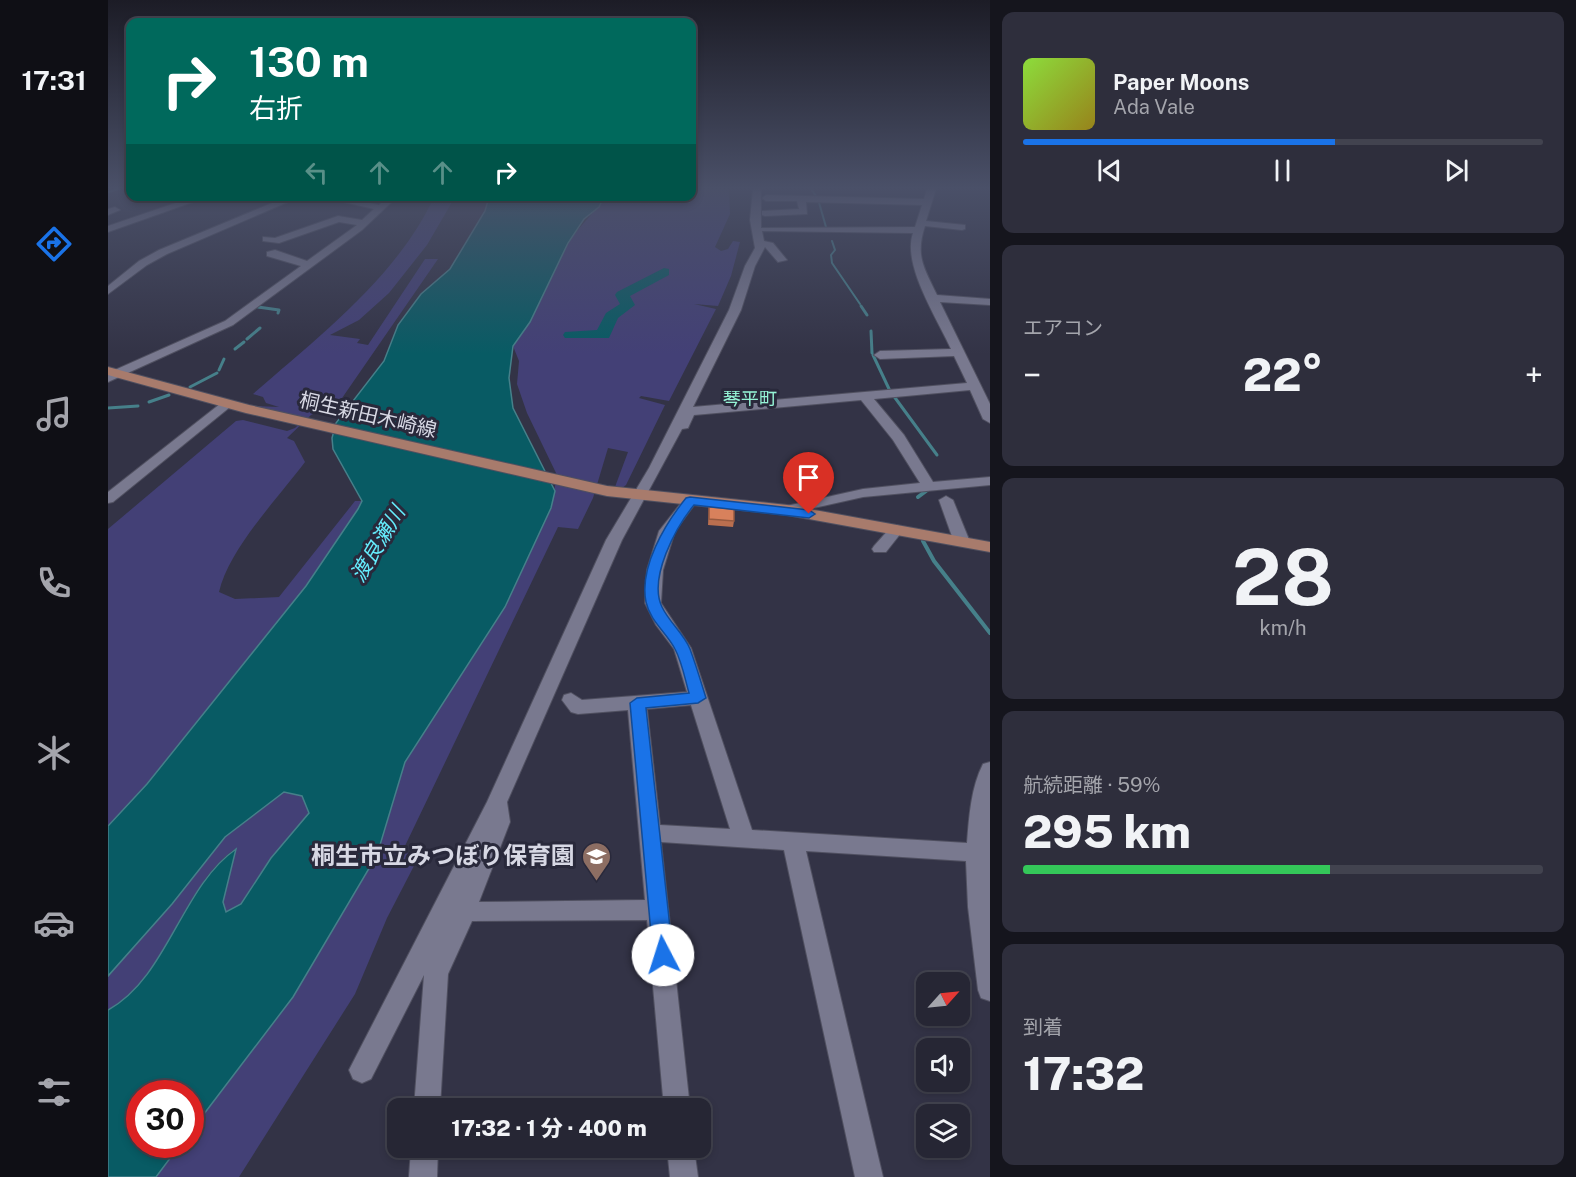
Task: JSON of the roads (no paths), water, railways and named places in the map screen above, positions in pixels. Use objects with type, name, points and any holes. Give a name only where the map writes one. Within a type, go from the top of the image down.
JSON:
[{"type":"main road","name":"桐生新田木崎線","points":[[111,374],[301,422],[628,494],[787,510],[990,547]]},
{"type":"street","points":[[108,291],[143,263],[182,244]]},
{"type":"street","points":[[111,374],[229,323],[338,244]]},
{"type":"street","points":[[362,1070],[497,802],[614,540],[628,494],[656,468],[729,323],[760,244]]},
{"type":"street","points":[[769,244],[782,260]]},
{"type":"street","points":[[914,244],[914,255],[974,386],[985,399],[990,419]]},
{"type":"street","points":[[275,253],[271,254],[310,265]]},
{"type":"street","points":[[933,298],[990,302]]},
{"type":"street","points":[[880,355],[958,352]]},
{"type":"street","points":[[674,429],[682,426],[688,413],[693,410],[974,386]]},
{"type":"street","points":[[864,395],[904,447],[928,485]]},
{"type":"street","points":[[108,499],[225,404]]},
{"type":"street","points":[[787,510],[862,493],[928,485],[990,481]]},
{"type":"street","points":[[946,500],[962,542]]},
{"type":"street","points":[[690,501],[667,531],[655,570],[652,595],[657,613],[682,648],[744,839]]},
{"type":"street","points":[[880,549],[896,530]]},
{"type":"street","points":[[571,700],[578,707],[698,698]]},
{"type":"street","points":[[637,703],[652,833],[676,1098]]},
{"type":"street","points":[[990,770],[981,809],[983,853],[980,929],[990,990]]},
{"type":"street","points":[[428,1098],[436,974],[465,910],[499,822],[497,802]]},
{"type":"street","points":[[652,833],[983,853]]},
{"type":"street","points":[[793,842],[869,1177]]},
{"type":"street","points":[[465,910],[659,910]]},
{"type":"street","points":[[423,1177],[424,1158]]},
{"type":"street","points":[[682,1158],[684,1177]]},
{"type":"water","name":"渡良瀬川","points":[[465,244],[568,244],[530,322],[513,346],[509,378],[513,408],[555,491],[551,508],[505,607],[405,762],[377,855],[293,997],[204,1114],[204,1080],[126,1080],[126,1158],[170,1158],[156,1177],[108,1177],[108,1010],[128,995],[146,976],[201,886],[217,865],[236,849],[223,902],[226,912],[241,904],[271,858],[309,813],[302,796],[284,792],[225,837],[172,904],[108,976],[108,826],[147,784],[306,586],[358,509],[362,501],[333,449],[332,438],[336,423],[384,361],[398,325],[421,294],[450,269]]},
{"type":"waterway","points":[[833,244],[835,250],[831,255],[832,263],[860,304]]},
{"type":"waterway","points":[[571,335],[603,335],[611,316],[628,305],[622,295],[664,272]]},
{"type":"waterway","points":[[861,306],[867,315]]},
{"type":"waterway","points":[[263,308],[258,307],[279,310],[278,313]]},
{"type":"waterway","points":[[247,339],[260,328]]},
{"type":"waterway","points":[[871,331],[872,353]]},
{"type":"waterway","points":[[235,349],[244,342]]},
{"type":"waterway","points":[[873,355],[890,391]]},
{"type":"waterway","points":[[219,370],[224,359]]},
{"type":"waterway","points":[[190,387],[217,373]]},
{"type":"waterway","points":[[149,402],[169,395]]},
{"type":"waterway","points":[[893,395],[937,455]]},
{"type":"waterway","points":[[108,408],[138,406]]},
{"type":"waterway","points":[[918,497],[930,488]]},
{"type":"waterway","points":[[923,541],[934,561],[990,633]]},
{"type":"place","name":"桐生市立みつぼり保育園","points":[[596,882]]},
{"type":"district","name":"琴平町","points":[[750,399]]}]
